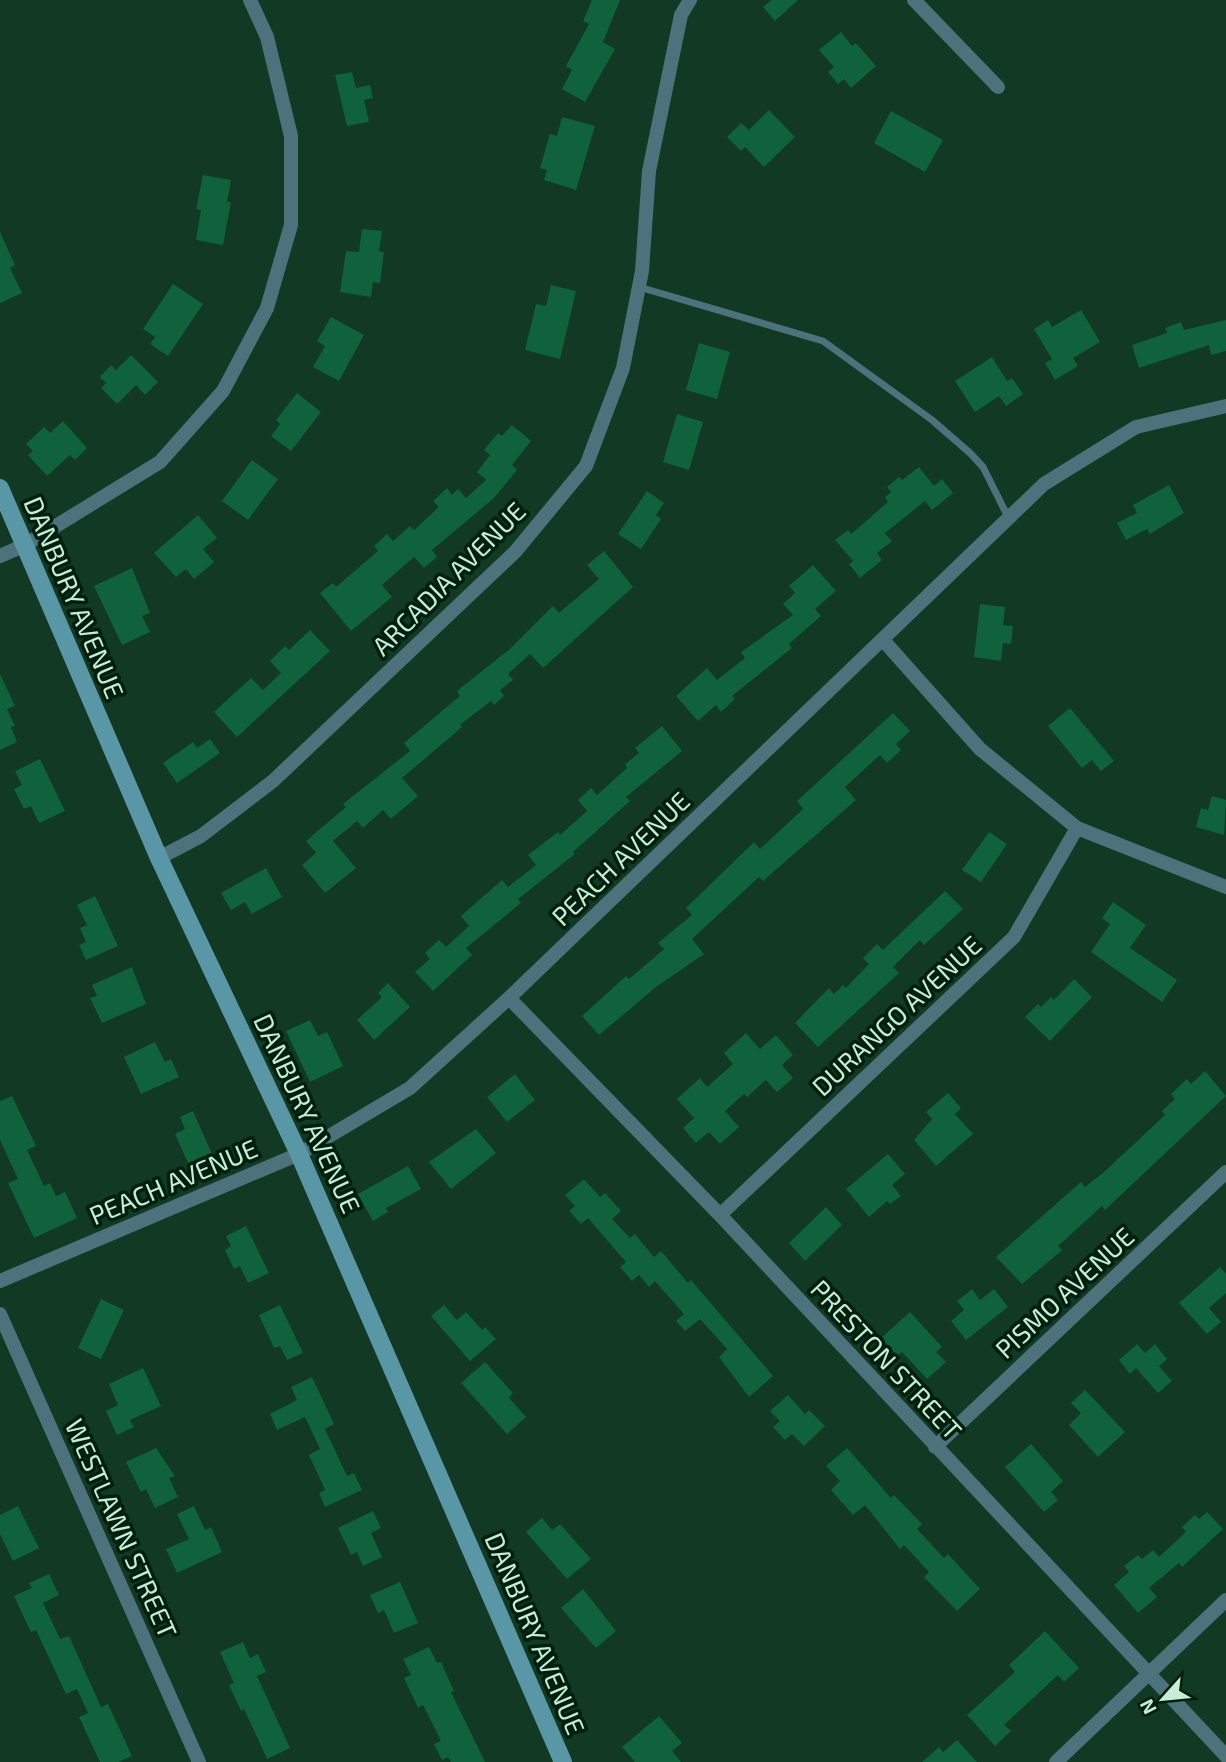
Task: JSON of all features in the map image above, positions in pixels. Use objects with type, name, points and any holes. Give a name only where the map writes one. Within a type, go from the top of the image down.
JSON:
[{"type":"street","points":[[0,556],[25,545],[160,462],[223,391],[267,308],[291,225],[291,136],[267,37],[250,0]]},
{"type":"street","name":"ARCADIA AVENUE","points":[[159,858],[201,836],[274,781],[515,552],[586,466],[623,368],[639,287],[649,171],[681,15],[690,0]]},
{"type":"street","points":[[914,0],[998,87]]},
{"type":"street","name":"PEACH AVENUE","points":[[0,1281],[299,1154],[410,1088],[509,998],[1044,484],[1136,427],[1226,406]]},
{"type":"street","name":"DANBURY AVENUE","points":[[0,488],[159,858],[299,1154],[563,1762]]},
{"type":"street","points":[[883,640],[980,749],[1077,828],[1226,887]]},
{"type":"street","name":"DURANGO AVENUE","points":[[720,1215],[1014,937],[1077,828]]},
{"type":"street","name":"PRESTON STREET","points":[[509,998],[720,1215],[1147,1675],[1226,1756]]},
{"type":"street","name":"PISMO AVENUE","points":[[935,1447],[1226,1172]]},
{"type":"street","name":"WESTLAWN STREET","points":[[0,1314],[199,1762]]},
{"type":"street","points":[[1056,1762],[1226,1600]]},
{"type":"lane","points":[[639,287],[789,329],[832,346],[932,420],[970,453],[982,467],[1009,518]]},
{"type":"building","points":[[592,0],[620,0],[603,42],[615,49],[585,102],[562,89],[572,70],[566,66],[589,24],[583,21]]},
{"type":"building","points":[[772,0],[798,0],[775,21],[763,7]]},
{"type":"building","points":[[841,32],[852,46],[856,43],[876,66],[851,88],[844,79],[838,84],[828,72],[834,67],[819,50]]},
{"type":"building","points":[[352,72],[356,88],[370,85],[373,98],[364,100],[369,122],[347,126],[335,75]]},
{"type":"building","points":[[769,110],[795,137],[764,167],[745,147],[741,151],[727,137],[741,123],[749,130]]},
{"type":"building","points":[[891,111],[943,140],[925,172],[874,143]]},
{"type":"building","points":[[562,117],[595,126],[576,190],[544,180],[547,170],[540,168],[550,134],[557,136]]},
{"type":"building","points":[[203,175],[231,180],[227,202],[231,202],[223,245],[196,240],[201,210],[196,209]]},
{"type":"building","points":[[362,229],[382,231],[379,251],[384,252],[380,283],[373,282],[371,297],[340,292],[346,251],[359,252]]},
{"type":"building","points":[[0,232],[15,265],[10,268],[22,293],[0,303]]},
{"type":"building","points":[[173,284],[203,304],[168,356],[150,344],[155,337],[143,329]]},
{"type":"building","points":[[551,285],[576,291],[560,359],[525,350],[536,304],[546,306]]},
{"type":"building","points":[[1081,310],[1100,342],[1073,358],[1078,366],[1055,380],[1045,363],[1052,359],[1034,329],[1048,320],[1052,327]]},
{"type":"building","points":[[331,317],[364,335],[339,381],[313,367],[325,346],[317,341]]},
{"type":"building","points":[[1226,320],[1226,351],[1211,355],[1209,345],[1139,368],[1132,345],[1167,333],[1165,328],[1181,322],[1184,330]]},
{"type":"building","points":[[699,343],[730,352],[717,399],[686,390]]},
{"type":"building","points":[[131,355],[158,382],[145,395],[136,385],[117,404],[101,388],[106,383],[100,377],[111,365],[116,370]]},
{"type":"building","points":[[992,357],[1007,381],[1012,378],[1023,394],[1006,406],[999,396],[975,412],[955,381]]},
{"type":"building","points":[[297,393],[321,412],[291,451],[271,436],[280,424],[276,420]]},
{"type":"building","points":[[677,414],[703,422],[689,470],[663,462]]},
{"type":"building","points":[[63,421],[87,448],[75,460],[70,455],[47,476],[28,455],[33,451],[26,444],[44,427],[50,433]]},
{"type":"building","points":[[512,425],[531,441],[512,465],[517,470],[494,498],[432,550],[437,557],[424,568],[414,557],[382,585],[392,597],[351,631],[320,593],[333,583],[336,587],[378,551],[374,546],[387,534],[393,541],[410,526],[414,530],[439,507],[433,501],[447,488],[452,495],[458,489],[466,498],[486,480],[477,472],[490,455],[484,450],[498,433],[502,436]]},
{"type":"building","points":[[252,460],[278,479],[248,520],[222,501]]},
{"type":"building","points":[[919,467],[934,486],[942,479],[953,493],[932,510],[925,501],[885,533],[892,541],[877,553],[882,560],[860,578],[849,564],[853,561],[835,540],[848,530],[851,534],[888,502],[885,497],[891,492],[887,487],[899,477],[902,480]]},
{"type":"building","points":[[1169,485],[1184,513],[1150,534],[1147,529],[1126,540],[1117,523],[1137,513],[1133,505]]},
{"type":"building","points":[[647,491],[664,503],[656,515],[661,519],[641,549],[618,534]]},
{"type":"building","points":[[198,515],[217,538],[203,549],[214,562],[194,579],[186,569],[176,577],[154,553]]},
{"type":"building","points":[[604,551],[633,587],[543,668],[530,654],[508,674],[513,680],[500,690],[504,696],[494,705],[491,701],[460,725],[462,727],[402,778],[418,796],[391,819],[383,810],[363,828],[357,821],[333,841],[356,868],[325,893],[302,865],[316,853],[306,841],[346,807],[343,804],[410,751],[404,743],[460,696],[457,691],[511,648],[553,606],[559,613],[599,579],[587,565]]},
{"type":"building","points":[[813,565],[836,591],[815,609],[821,616],[789,644],[792,648],[732,696],[735,699],[721,712],[716,705],[698,721],[676,696],[707,668],[717,680],[745,658],[741,652],[793,615],[783,604],[795,593],[789,586]]},
{"type":"building","points":[[132,568],[150,613],[142,616],[150,632],[122,645],[94,586]]},
{"type":"building","points":[[980,604],[1005,607],[1003,625],[1013,626],[1011,644],[1003,643],[1001,661],[974,657]]},
{"type":"building","points":[[310,630],[330,651],[237,737],[214,712],[251,678],[263,690],[281,673],[270,661],[285,646],[289,650]]},
{"type":"building","points":[[0,674],[15,706],[7,709],[15,726],[11,727],[17,742],[0,750]]},
{"type":"building","points":[[1070,708],[1114,761],[1101,771],[1092,760],[1082,768],[1048,726]]},
{"type":"building","points":[[893,713],[910,731],[896,744],[901,750],[887,763],[880,755],[845,787],[856,800],[763,881],[759,877],[692,939],[704,954],[656,987],[599,1035],[582,1016],[626,976],[629,979],[664,949],[658,943],[692,915],[686,908],[754,842],[760,849],[803,809],[797,801]]},
{"type":"building","points":[[662,726],[682,751],[626,797],[630,801],[573,852],[575,854],[518,899],[521,903],[466,948],[472,955],[433,991],[415,972],[430,959],[425,953],[439,940],[446,947],[469,926],[461,916],[502,880],[508,887],[536,865],[528,855],[558,832],[560,835],[587,811],[578,800],[591,788],[597,795],[627,768],[625,764],[639,753],[635,748]]},
{"type":"building","points":[[210,739],[220,753],[177,783],[163,763],[193,742],[197,748]]},
{"type":"building","points":[[40,759],[65,811],[39,823],[31,806],[24,809],[14,789],[22,785],[15,771]]},
{"type":"building","points":[[1212,796],[1226,800],[1224,835],[1196,827],[1201,808],[1208,810]]},
{"type":"building","points":[[989,832],[1007,844],[981,882],[962,870]]},
{"type":"building","points":[[266,868],[282,897],[252,914],[245,902],[231,910],[221,893]]},
{"type":"building","points":[[945,891],[963,909],[924,945],[920,940],[893,967],[899,973],[818,1047],[795,1023],[829,988],[834,994],[843,985],[846,988],[869,964],[863,958],[877,944],[883,950]]},
{"type":"building","points":[[95,896],[118,946],[86,960],[79,945],[86,942],[80,928],[87,925],[77,905]]},
{"type":"building","points":[[1113,902],[1146,925],[1130,948],[1177,980],[1162,1002],[1091,952],[1110,924],[1102,918]]},
{"type":"building","points":[[132,967],[146,1004],[102,1023],[90,998],[97,996],[92,985]]},
{"type":"building","points":[[1074,979],[1092,997],[1050,1041],[1025,1017],[1038,1004],[1041,1007],[1051,997],[1054,1000]]},
{"type":"building","points":[[388,983],[410,1007],[374,1040],[357,1020],[382,997],[378,993]]},
{"type":"building","points":[[310,1020],[318,1036],[327,1032],[343,1066],[310,1082],[286,1031]]},
{"type":"building","points":[[746,1033],[760,1049],[776,1035],[793,1055],[782,1065],[793,1078],[777,1092],[766,1080],[747,1097],[744,1094],[725,1111],[739,1127],[720,1144],[709,1132],[696,1143],[683,1128],[694,1118],[677,1099],[700,1078],[707,1087],[733,1064],[724,1053]]},
{"type":"building","points":[[155,1042],[165,1062],[171,1059],[179,1077],[141,1094],[124,1057]]},
{"type":"building","points":[[1205,1071],[1226,1096],[1105,1210],[1102,1206],[1058,1246],[1062,1250],[1022,1284],[996,1257],[1081,1182],[1085,1187],[1104,1172],[1165,1115],[1162,1111],[1175,1099],[1171,1094],[1187,1079],[1191,1084]]},
{"type":"building","points":[[515,1074],[535,1100],[507,1122],[487,1097]]},
{"type":"building","points":[[948,1093],[961,1108],[955,1114],[973,1134],[936,1166],[914,1140],[932,1119],[926,1112]]},
{"type":"building","points":[[12,1096],[36,1146],[27,1150],[44,1186],[50,1183],[56,1196],[65,1192],[77,1218],[34,1238],[8,1183],[18,1179],[0,1140],[0,1101]]},
{"type":"building","points":[[193,1111],[212,1154],[189,1165],[175,1134],[185,1129],[180,1117]]},
{"type":"building","points":[[476,1129],[496,1153],[451,1189],[429,1162]]},
{"type":"building","points":[[888,1154],[905,1174],[892,1185],[901,1196],[890,1204],[887,1201],[869,1217],[846,1189]]},
{"type":"building","points":[[408,1166],[421,1189],[386,1208],[388,1212],[373,1221],[358,1194]]},
{"type":"building","points":[[584,1179],[600,1197],[605,1193],[621,1211],[612,1219],[630,1238],[635,1234],[654,1257],[661,1251],[688,1283],[691,1280],[773,1376],[749,1397],[719,1357],[727,1349],[700,1319],[685,1331],[676,1321],[684,1314],[655,1281],[649,1287],[639,1275],[632,1281],[620,1267],[626,1262],[588,1218],[581,1224],[569,1211],[575,1206],[565,1195]]},
{"type":"building","points":[[826,1207],[842,1225],[805,1261],[789,1243]]},
{"type":"building","points":[[246,1226],[269,1273],[248,1283],[240,1266],[234,1269],[225,1250],[231,1246],[226,1236]]},
{"type":"building","points":[[1220,1267],[1226,1274],[1226,1293],[1209,1308],[1221,1322],[1207,1334],[1179,1303]]},
{"type":"building","points":[[972,1289],[980,1300],[994,1289],[1008,1307],[966,1340],[951,1321],[964,1310],[957,1301]]},
{"type":"building","points":[[101,1299],[124,1310],[101,1359],[78,1348]]},
{"type":"building","points":[[280,1305],[303,1353],[287,1360],[280,1346],[274,1348],[259,1315]]},
{"type":"building","points":[[444,1305],[457,1320],[466,1312],[482,1330],[485,1327],[496,1339],[470,1361],[431,1316]]},
{"type":"building","points":[[910,1312],[942,1347],[936,1352],[946,1362],[927,1379],[902,1352],[897,1356],[881,1338]]},
{"type":"building","points":[[1137,1344],[1145,1353],[1155,1344],[1167,1359],[1159,1366],[1172,1381],[1158,1393],[1136,1368],[1130,1374],[1119,1360]]},
{"type":"building","points":[[485,1362],[513,1393],[509,1398],[526,1417],[507,1434],[461,1383]]},
{"type":"building","points":[[143,1368],[161,1406],[130,1420],[134,1427],[117,1435],[106,1411],[118,1405],[109,1384]]},
{"type":"building","points":[[312,1377],[334,1424],[325,1429],[347,1476],[354,1473],[362,1490],[325,1507],[319,1493],[325,1490],[309,1455],[320,1449],[305,1417],[277,1430],[270,1414],[297,1400],[291,1387]]},
{"type":"building","points":[[1085,1390],[1125,1432],[1098,1457],[1069,1425],[1081,1413],[1071,1403]]},
{"type":"building","points":[[788,1395],[805,1414],[809,1410],[825,1426],[804,1446],[792,1434],[785,1440],[773,1427],[780,1421],[770,1411]]},
{"type":"building","points":[[1031,1444],[1063,1481],[1051,1492],[1058,1500],[1044,1512],[1005,1467]]},
{"type":"building","points":[[156,1448],[175,1476],[169,1478],[178,1497],[155,1508],[146,1489],[141,1492],[126,1462]]},
{"type":"building","points":[[847,1448],[891,1498],[894,1495],[922,1524],[917,1529],[944,1558],[948,1554],[980,1589],[957,1611],[924,1577],[929,1572],[904,1545],[900,1549],[865,1505],[853,1515],[831,1490],[840,1481],[826,1466]]},
{"type":"building","points":[[18,1506],[39,1548],[13,1561],[0,1534],[0,1515]]},
{"type":"building","points":[[194,1506],[205,1530],[211,1527],[222,1552],[177,1573],[166,1549],[189,1539],[177,1514]]},
{"type":"building","points":[[373,1511],[381,1528],[371,1533],[382,1557],[363,1566],[357,1552],[351,1555],[338,1528]]},
{"type":"building","points":[[1207,1512],[1223,1529],[1182,1567],[1179,1563],[1149,1588],[1157,1597],[1138,1613],[1114,1585],[1129,1572],[1124,1566],[1138,1555],[1142,1559],[1153,1550],[1159,1557],[1186,1532],[1182,1527],[1195,1515],[1199,1519]]},
{"type":"building","points":[[542,1518],[552,1530],[560,1524],[591,1559],[567,1579],[526,1532]]},
{"type":"building","points":[[49,1574],[59,1595],[43,1603],[60,1639],[69,1636],[101,1707],[108,1704],[132,1756],[118,1762],[100,1762],[79,1717],[88,1713],[77,1689],[66,1694],[36,1630],[31,1632],[14,1596],[32,1588],[29,1583]]},
{"type":"building","points":[[400,1582],[418,1623],[394,1633],[384,1610],[378,1613],[370,1595]]},
{"type":"building","points":[[583,1589],[616,1631],[596,1648],[561,1608]]},
{"type":"building","points":[[1045,1631],[1079,1668],[1064,1682],[1058,1675],[1004,1725],[1011,1731],[995,1746],[967,1715],[1015,1672],[1009,1665]]},
{"type":"building","points":[[243,1642],[250,1658],[258,1654],[266,1672],[257,1676],[290,1748],[267,1759],[244,1709],[241,1711],[229,1685],[234,1683],[220,1652]]},
{"type":"building","points":[[429,1647],[437,1663],[441,1662],[454,1691],[451,1692],[485,1762],[451,1762],[448,1757],[442,1760],[434,1744],[441,1741],[423,1705],[418,1708],[404,1678],[411,1675],[403,1659]]},
{"type":"building","points":[[659,1716],[682,1743],[672,1751],[681,1762],[635,1762],[622,1747]]},
{"type":"building","points":[[957,1740],[977,1762],[922,1762],[939,1747],[943,1752]]}]
